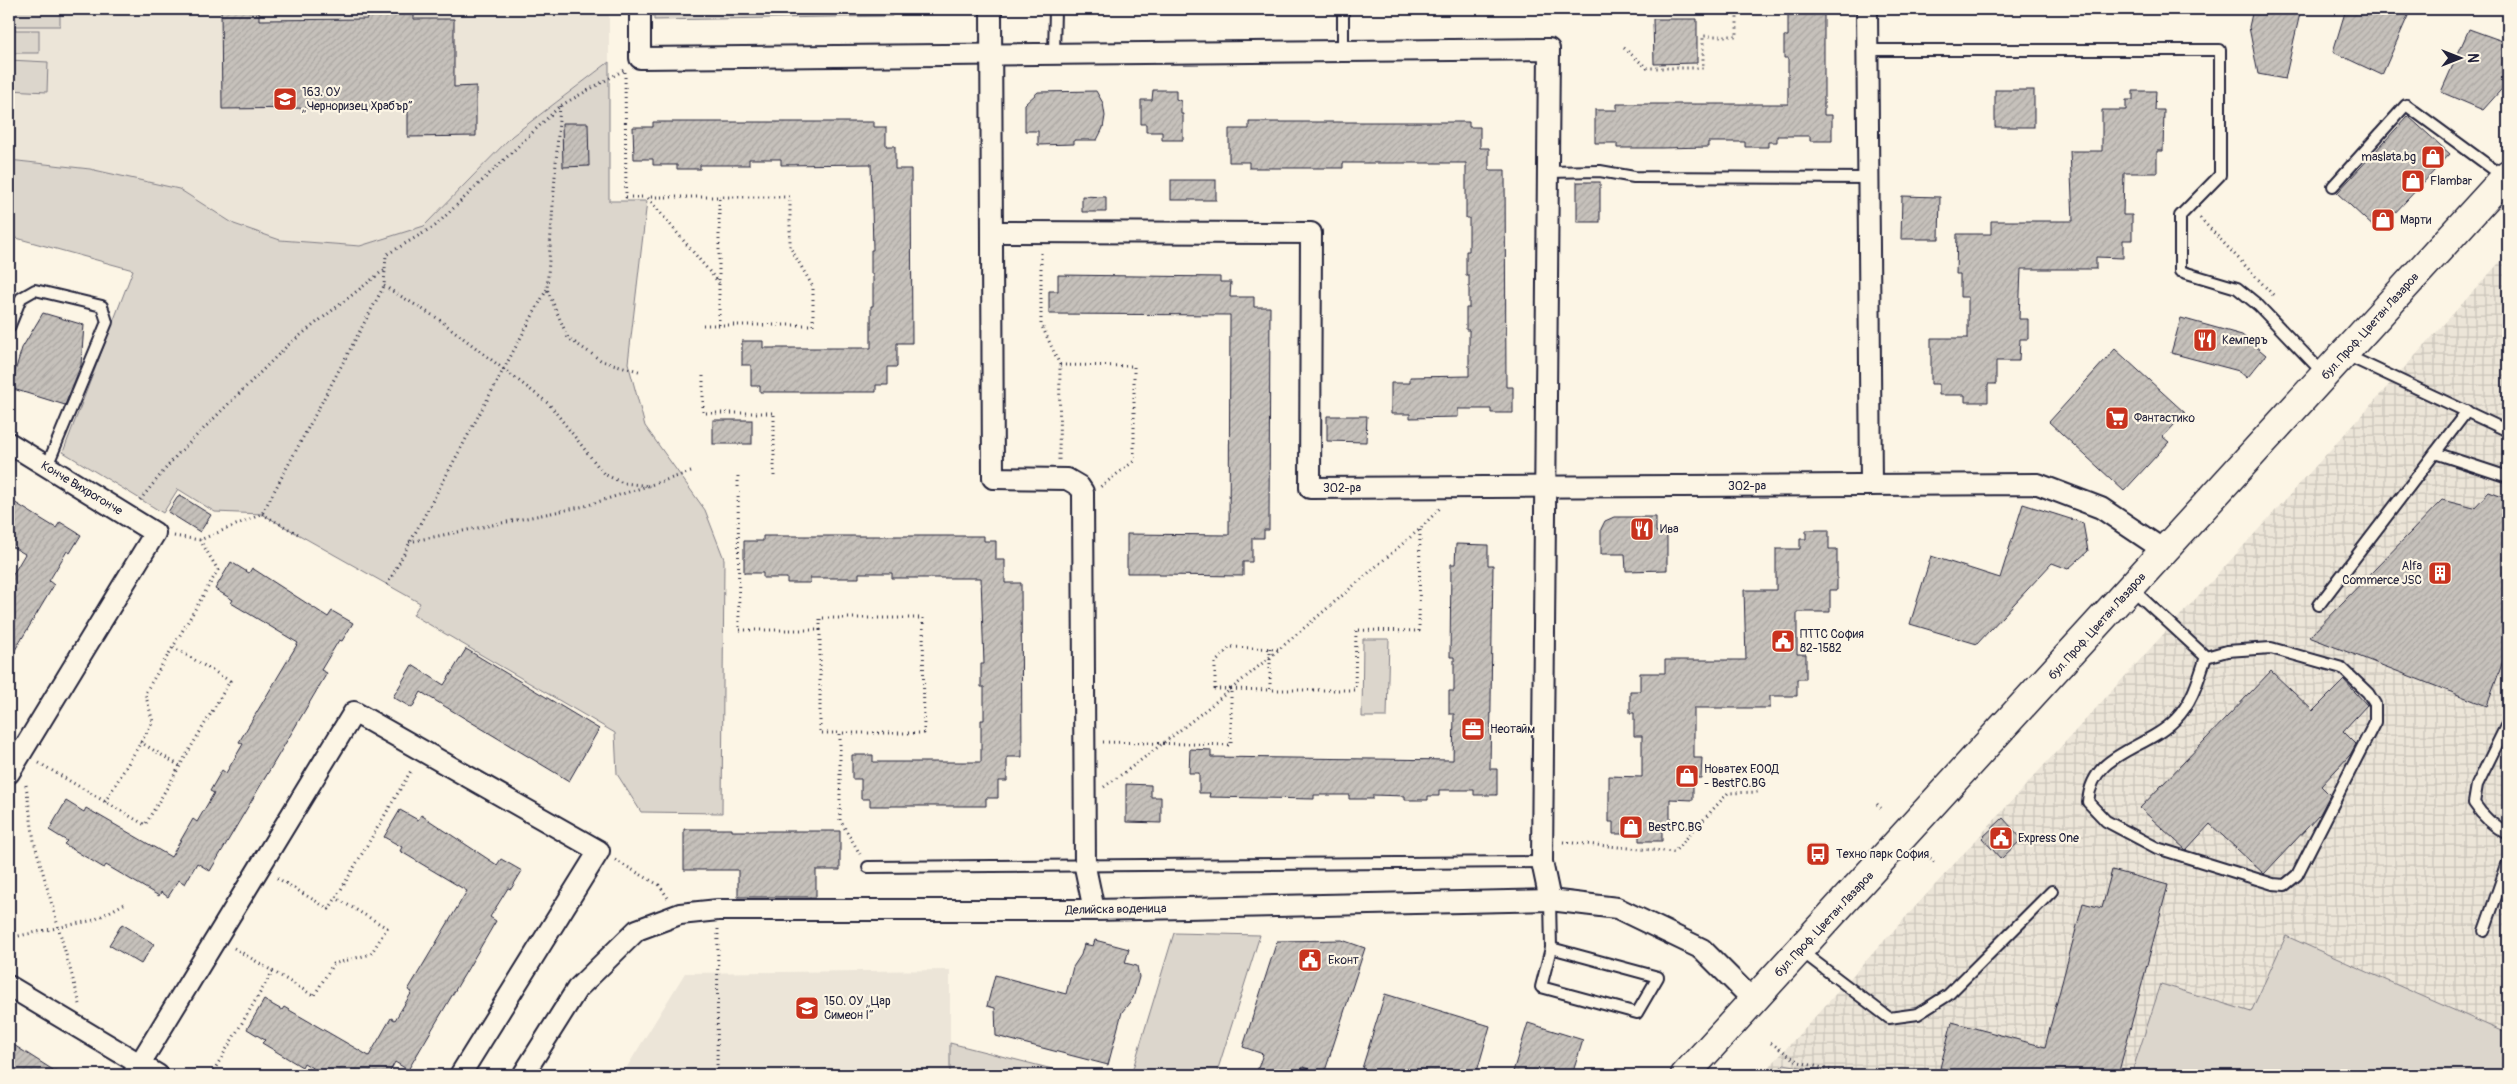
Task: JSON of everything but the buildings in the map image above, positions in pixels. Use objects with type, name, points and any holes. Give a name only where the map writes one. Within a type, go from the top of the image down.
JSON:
[{"type":"main road","name":"бул. Проф. Цветан Лазаров","points":[[1685,1075],[2507,176]]},
{"type":"street","points":[[640,9],[640,58],[1549,49],[1542,862],[1550,900]]},
{"type":"street","points":[[991,9],[993,478],[1067,479],[1079,486],[1084,499],[1085,867],[1094,910]]},
{"type":"street","points":[[1867,9],[1871,485]]},
{"type":"street","points":[[992,232],[1041,232]]},
{"type":"street","name":"302-ра","points":[[1041,232],[1311,233],[1310,488],[2038,484],[2101,508],[2165,551]]},
{"type":"street","name":"Конче Вихрогонче","points":[[9,443],[155,533]]},
{"type":"street","points":[[9,773],[155,533]]},
{"type":"street","points":[[136,1070],[354,712],[599,851],[460,1075]]},
{"type":"street","name":"Делийска воденица","points":[[523,1075],[577,988],[637,930],[680,914],[718,910],[1094,910],[1550,900],[1617,908],[1702,949],[1754,1000]]},
{"type":"street","points":[[9,986],[89,1034],[136,1070],[158,1075]]},
{"type":"lane","points":[[1054,54],[1055,9]]},
{"type":"lane","points":[[1343,9],[1343,51]]},
{"type":"lane","points":[[1868,50],[2220,50],[2220,175],[2180,216],[2180,271],[2237,288],[2258,304],[2326,375]]},
{"type":"lane","points":[[2333,186],[2406,105],[2507,176]]},
{"type":"lane","points":[[1548,172],[1600,171],[1634,177],[1869,178]]},
{"type":"lane","points":[[9,328],[21,298],[35,290],[102,306],[106,315],[107,322],[47,466]]},
{"type":"lane","points":[[2345,354],[2508,431]]},
{"type":"lane","points":[[2319,605],[2467,412]]},
{"type":"lane","points":[[2435,453],[2508,477]]},
{"type":"lane","points":[[2131,588],[2206,657]]},
{"type":"lane","points":[[2271,648],[2342,668],[2368,693],[2375,704],[2375,722],[2297,875],[2285,885],[2273,884],[2157,848],[2106,821],[2088,802],[2089,788],[2097,772],[2104,765],[2158,734],[2176,719],[2191,701],[2206,657],[2227,651],[2271,648]]},
{"type":"lane","points":[[2508,722],[2477,785],[2474,803],[2482,816],[2508,834]]},
{"type":"lane","points":[[868,867],[1085,867],[1542,862]]},
{"type":"lane","points":[[2484,931],[2508,862]]},
{"type":"lane","points":[[1800,950],[1888,1018],[1918,1014],[1948,995],[2052,891]]},
{"type":"lane","points":[[1550,900],[1550,948],[1541,988],[1637,1013],[1658,977],[1550,948]]},
{"type":"path","points":[[1624,48],[1647,68],[1703,68],[1703,36],[1737,36],[1737,9]]},
{"type":"path","points":[[155,533],[200,540],[262,514],[384,286],[386,255],[435,226],[560,106],[625,69],[626,197],[790,197],[790,247],[813,287],[813,325],[703,325]]},
{"type":"path","points":[[387,585],[547,289],[560,106]]},
{"type":"path","points":[[648,197],[720,282]]},
{"type":"path","points":[[719,197],[720,325]]},
{"type":"path","points":[[2190,206],[2282,304]]},
{"type":"path","points":[[1041,232],[1041,324],[1060,366],[1059,478]]},
{"type":"path","points":[[127,515],[176,456],[288,345],[385,270]]},
{"type":"path","points":[[384,286],[437,318],[550,404],[604,474],[623,483],[650,486]]},
{"type":"path","points":[[547,289],[568,338],[602,361],[642,372]]},
{"type":"path","points":[[1060,366],[1134,366],[1134,461],[1084,499]]},
{"type":"path","points":[[703,376],[703,413],[774,413],[774,476]]},
{"type":"path","points":[[409,542],[586,506],[694,471]]},
{"type":"path","points":[[738,476],[739,630],[820,630]]},
{"type":"path","points":[[1085,800],[1165,743],[1231,689],[1420,529],[1461,487]]},
{"type":"path","points":[[262,514],[298,534]]},
{"type":"path","points":[[1279,649],[1230,647],[1215,663],[1215,689],[1355,690],[1356,630],[1419,630],[1420,529]]},
{"type":"path","points":[[105,802],[153,722],[145,693],[218,570],[200,540]]},
{"type":"path","points":[[820,618],[924,618],[924,733],[840,733],[820,733],[820,618]]},
{"type":"path","points":[[22,752],[145,825],[230,681],[173,646]]},
{"type":"path","points":[[1270,648],[1270,690]]},
{"type":"path","points":[[1085,742],[1231,745],[1231,689]]},
{"type":"path","points":[[840,733],[840,820],[868,867]]},
{"type":"path","points":[[140,742],[180,766]]},
{"type":"path","points":[[259,867],[329,909],[423,751]]},
{"type":"path","points":[[22,752],[34,840],[89,1034]]},
{"type":"path","points":[[1542,840],[1674,852],[1728,793],[1758,792]]},
{"type":"path","points":[[1877,804],[1880,808]]},
{"type":"path","points":[[599,851],[659,885],[680,914]]},
{"type":"path","points":[[1930,858],[1935,863]]},
{"type":"path","points":[[217,937],[314,996],[333,964],[371,954],[387,928],[336,898]]},
{"type":"path","points":[[9,938],[94,920],[124,904]]},
{"type":"path","points":[[717,1075],[718,910]]},
{"type":"path","points":[[211,1075],[273,971]]},
{"type":"path","points":[[1771,1043],[1799,1062],[1850,1075]]},
{"type":"shaded area","name":"163. ОУ „Черноризец Храбър“","points":[[9,9],[609,9],[609,62],[512,136],[424,227],[360,246],[280,240],[234,224],[178,189],[90,169],[9,160]]},
{"type":"shaded area","points":[[9,9],[60,9],[60,26],[9,26]]},
{"type":"shaded area","points":[[654,9],[895,9],[892,16],[654,20]]},
{"type":"shaded area","points":[[9,30],[39,30],[39,53],[9,53]]},
{"type":"shaded area","points":[[9,60],[48,62],[47,92],[9,90]]},
{"type":"shaded area","points":[[609,62],[609,201],[647,201],[628,363],[645,426],[705,510],[724,559],[722,813],[641,812],[617,774],[615,733],[413,615],[420,603],[262,514],[215,512],[178,489],[163,513],[63,452],[133,270],[9,236],[9,160],[90,169],[179,189],[234,224],[280,240],[360,246],[424,226],[512,136]]},
{"type":"shaded area","points":[[2508,253],[2508,1075],[1762,1075],[2220,572]]},
{"type":"shaded area","points":[[1363,639],[1389,639],[1387,717],[1362,717]]},
{"type":"shaded area","points":[[1174,933],[1260,935],[1216,1075],[1131,1075]]},
{"type":"shaded area","points":[[2286,936],[2508,1034],[2508,1075],[2131,1075],[2161,984],[2251,1012]]},
{"type":"shaded area","name":"150. ОУ „Цар Симеон I“","points":[[950,970],[950,1075],[622,1075],[685,973]]},
{"type":"shaded area","points":[[950,1043],[1076,1075],[950,1075]]},
{"type":"shaded area","points":[[1784,1064],[1844,1075],[1774,1075]]},
{"type":"place","name":"163. ОУ „Черноризец Храбър“","points":[[285,99]]},
{"type":"place","name":"maslata.bg","points":[[2433,157]]},
{"type":"place","name":"Flambar","points":[[2413,181]]},
{"type":"place","name":"Марти","points":[[2383,220]]},
{"type":"place","name":"Кемперъ","points":[[2205,340]]},
{"type":"place","name":"Фантастико","points":[[2117,418]]},
{"type":"place","name":"Ива","points":[[1642,529]]},
{"type":"place","name":"Alfa Commerce JSC","points":[[2440,573]]},
{"type":"place","name":"ПТТС София 82-1582","points":[[1783,641]]},
{"type":"place","name":"Неотайм","points":[[1473,729]]},
{"type":"place","name":"Новатех ЕООД - BestPC.BG","points":[[1687,776]]},
{"type":"place","name":"BestPC.BG","points":[[1631,827]]},
{"type":"place","name":"Express One","points":[[2001,838]]},
{"type":"place","name":"Техно парк София","points":[[1818,854]]},
{"type":"place","name":"Еконт","points":[[1310,960]]},
{"type":"place","name":"150. ОУ „Цар Симеон I“","points":[[807,1008]]}]
